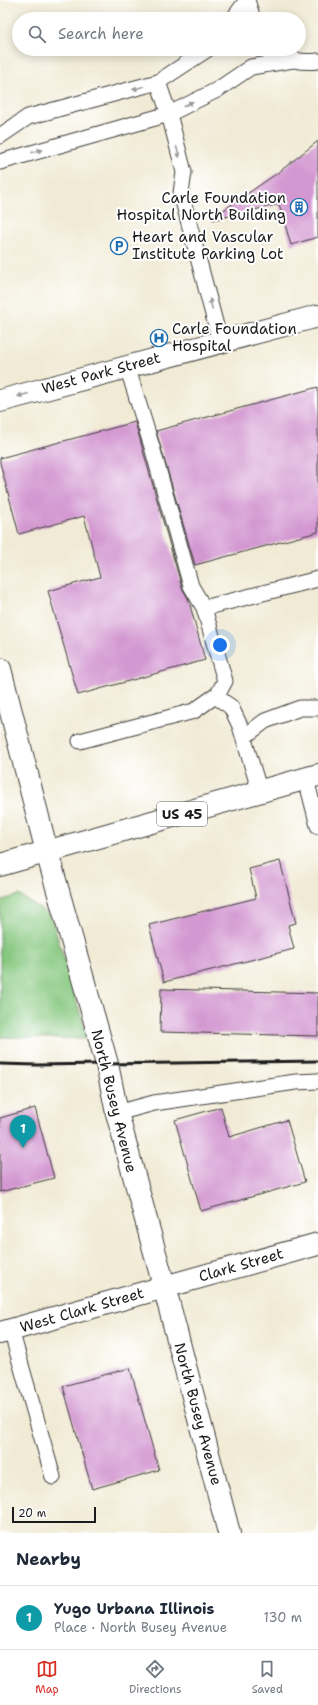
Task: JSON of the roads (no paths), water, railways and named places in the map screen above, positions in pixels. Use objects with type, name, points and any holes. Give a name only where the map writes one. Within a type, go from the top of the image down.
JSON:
[{"type":"street","name":"West Park Street","points":[[0,401],[318,316]]},
{"type":"street","name":"North Busey Avenue","points":[[0,669],[47,852],[106,1064],[117,1112],[229,1533]]},
{"type":"street","name":"US 45","points":[[0,865],[312,777]]},
{"type":"street","name":"Clark Street","points":[[164,1286],[318,1244]]},
{"type":"street","name":"West Clark Street","points":[[6,1331],[164,1286]]},
{"type":"lane","points":[[239,12],[247,0]]},
{"type":"lane","points":[[247,0],[251,12]]},
{"type":"lane","points":[[0,136],[28,117],[158,82],[197,56]]},
{"type":"lane","points":[[286,56],[293,60]]},
{"type":"lane","points":[[0,162],[169,114],[216,90],[251,68],[293,60],[311,62],[318,61]]},
{"type":"lane","points":[[158,82],[169,114],[184,172],[181,193],[220,341]]},
{"type":"lane","points":[[80,741],[194,711],[215,696],[225,681],[204,608],[191,586],[152,447],[127,366]]},
{"type":"lane","points":[[204,608],[318,579]]},
{"type":"lane","points":[[215,696],[231,707],[240,726],[260,792]]},
{"type":"lane","points":[[244,737],[265,721],[300,708],[318,708]]},
{"type":"lane","points":[[312,777],[318,826]]},
{"type":"lane","points":[[117,1112],[162,1102],[296,1082],[318,1081]]},
{"type":"lane","points":[[6,1331],[53,1477]]},
{"type":"railway","points":[[0,1064],[36,1065],[318,1061]]},
{"type":"place","name":"Carle Foundation Hospital North Building","points":[[299,207]]},
{"type":"place","name":"Heart and Vascular Institute Parking Lot","points":[[119,246]]},
{"type":"place","name":"Carle Foundation Hospital","points":[[159,338]]},
{"type":"place","name":"Yugo Urbana Illinois","points":[[23,1148]]}]
